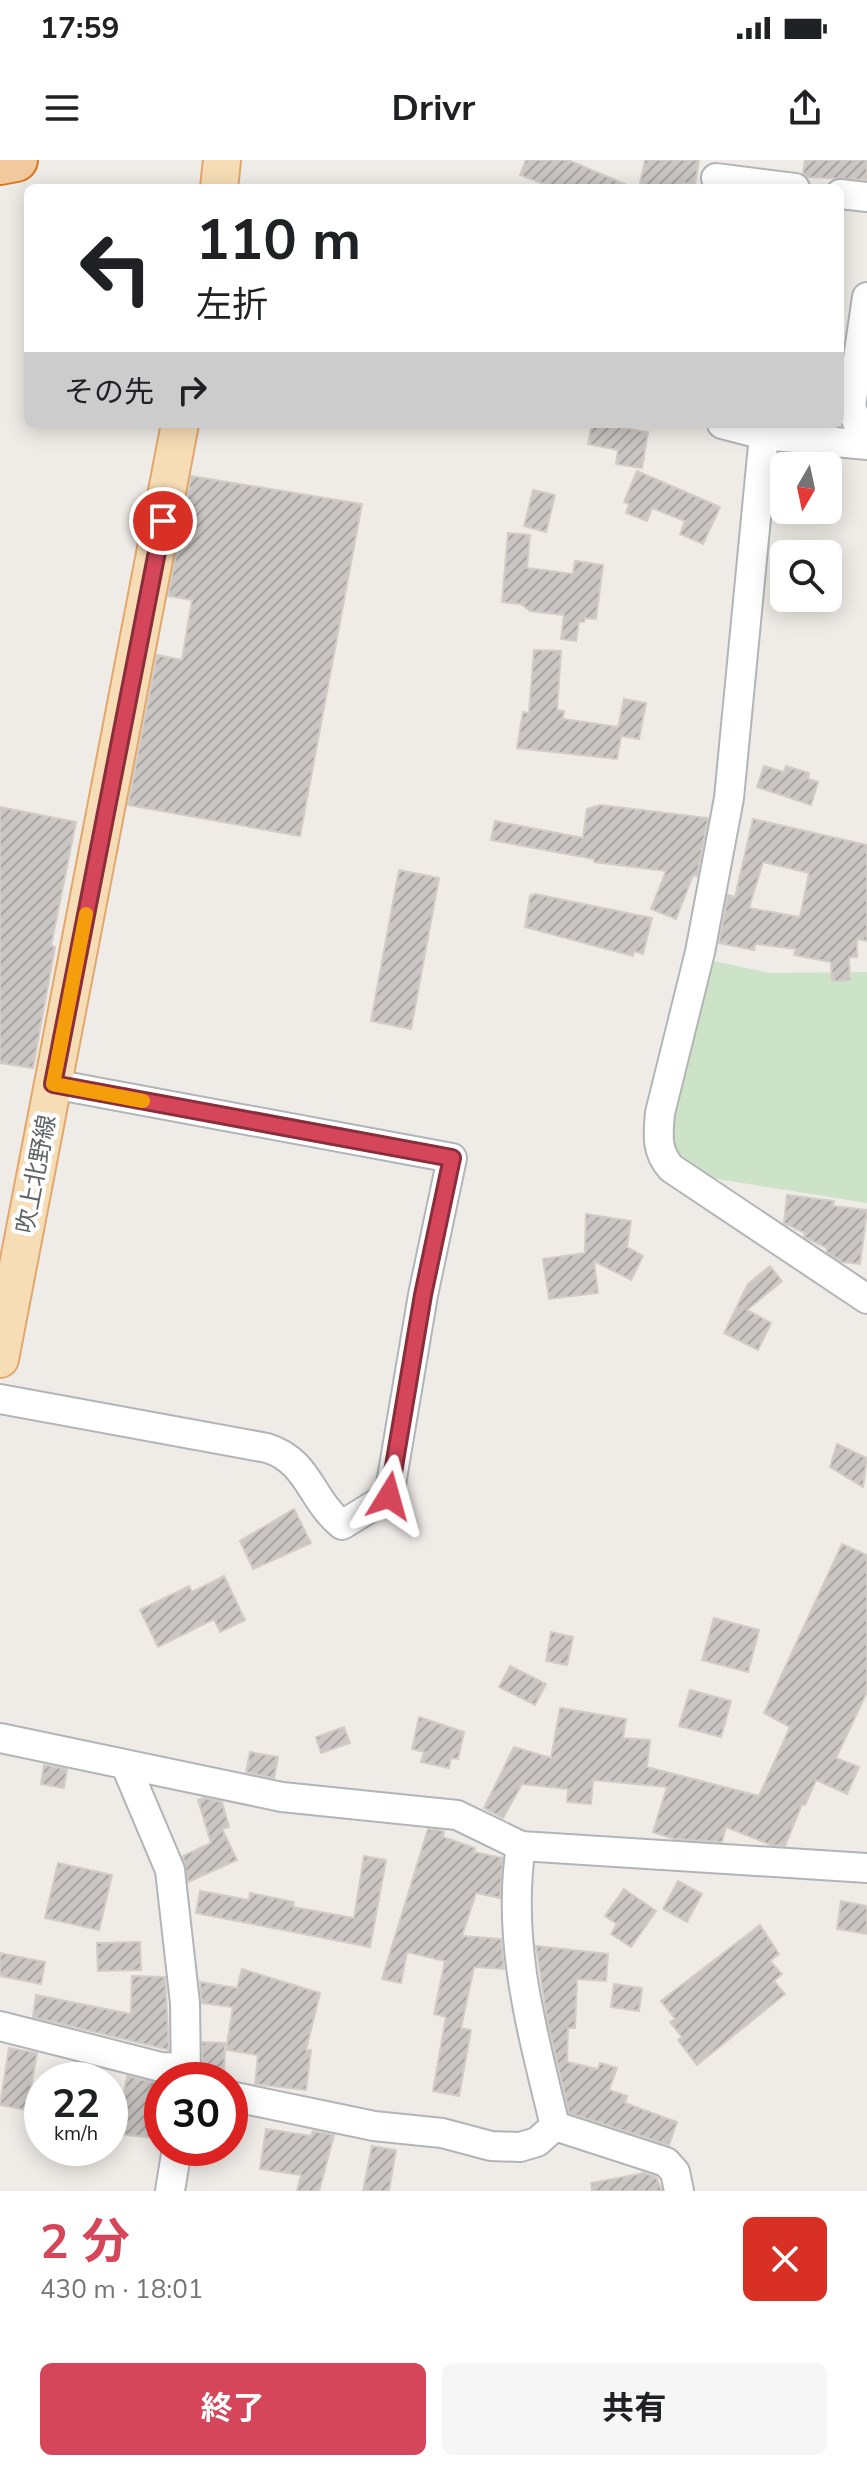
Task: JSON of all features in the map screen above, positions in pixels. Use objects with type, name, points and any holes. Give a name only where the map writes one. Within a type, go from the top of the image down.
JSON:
[{"type":"highway","points":[[0,163],[16,160]]},
{"type":"main road","points":[[219,184],[222,160]]},
{"type":"main road","name":"吹上北野線","points":[[0,1359],[179,428]]},
{"type":"street","points":[[710,175],[769,184]]},
{"type":"street","points":[[844,194],[867,197]]},
{"type":"street","points":[[737,428],[764,435],[846,446],[866,445],[855,424],[851,406],[867,297]]},
{"type":"street","points":[[764,435],[729,798],[700,952],[660,1113],[658,1139],[661,1157],[671,1168],[867,1299]]},
{"type":"street","points":[[0,1399],[267,1448],[289,1455],[332,1516],[342,1525],[389,1496],[423,1295],[452,1158],[53,1084]]},
{"type":"street","points":[[0,1738],[282,1797],[457,1815],[521,1846],[867,1868]]},
{"type":"street","points":[[126,1766],[170,1870],[185,2003],[186,2062]]},
{"type":"street","points":[[521,1846],[516,1913],[523,1989],[555,2126]]},
{"type":"street","points":[[0,2026],[144,2063]]},
{"type":"street","points":[[248,2100],[374,2126],[442,2133],[491,2146],[520,2147],[537,2142],[555,2126],[566,2127],[666,2162],[675,2172],[679,2191]]},
{"type":"street","points":[[170,2191],[174,2166]]},
{"type":"green space","points":[[714,961],[770,973],[867,972],[867,1203],[699,1176],[675,1159],[671,1128]]},
{"type":"building","points":[[526,160],[568,160],[625,184],[543,184],[520,175]]},
{"type":"building","points":[[645,160],[699,160],[695,184],[640,184]]},
{"type":"building","points":[[805,160],[867,160],[867,180],[808,177],[803,174]]},
{"type":"building","points":[[591,428],[648,432],[642,468],[616,464],[618,450],[588,444]]},
{"type":"building","points":[[637,471],[720,507],[703,544],[680,534],[685,521],[652,508],[647,521],[626,513],[629,504],[624,502]]},
{"type":"building","points":[[191,476],[362,504],[300,836],[128,805],[157,655],[182,660],[192,600],[168,596]]},
{"type":"building","points":[[533,490],[555,495],[546,532],[524,526]]},
{"type":"building","points":[[508,533],[530,535],[527,568],[573,574],[575,561],[603,565],[596,619],[585,618],[584,622],[579,622],[576,641],[561,639],[564,615],[530,611],[521,604],[502,602]]},
{"type":"building","points":[[534,650],[561,651],[557,710],[564,711],[563,719],[618,727],[624,699],[646,703],[639,739],[621,736],[617,759],[517,748],[523,712],[529,713]]},
{"type":"building","points":[[764,766],[784,772],[786,766],[809,773],[808,779],[818,782],[811,805],[757,787]]},
{"type":"building","points":[[600,805],[708,818],[697,876],[693,875],[676,919],[651,909],[666,871],[594,862],[594,859],[491,840],[495,821],[583,838],[587,809]]},
{"type":"building","points":[[0,807],[76,822],[51,946],[55,947],[33,1068],[0,1063]]},
{"type":"building","points":[[753,819],[867,845],[867,941],[857,939],[857,957],[849,957],[850,980],[832,981],[831,962],[794,955],[796,949],[755,944],[754,950],[719,943],[728,895],[735,897]],"holes":[[[763,862],[809,873],[800,917],[749,908]]]},
{"type":"building","points":[[399,870],[439,878],[411,1029],[371,1021]]},
{"type":"building","points":[[535,894],[652,918],[643,954],[634,951],[633,956],[525,927],[530,896]]},
{"type":"building","points":[[787,1195],[834,1201],[833,1206],[867,1210],[860,1264],[842,1262],[827,1252],[827,1248],[804,1237],[805,1233],[784,1223]]},
{"type":"building","points":[[586,1214],[631,1221],[627,1247],[643,1256],[631,1280],[594,1261],[598,1293],[549,1299],[543,1259],[585,1253]]},
{"type":"building","points":[[770,1266],[782,1281],[747,1310],[771,1323],[758,1350],[724,1333],[748,1284]]},
{"type":"building","points":[[837,1444],[867,1458],[863,1487],[830,1467]]},
{"type":"building","points":[[294,1509],[311,1543],[253,1569],[240,1541]]},
{"type":"building","points":[[842,1544],[867,1555],[867,1692],[836,1758],[859,1767],[847,1794],[816,1780],[805,1805],[802,1804],[785,1846],[771,1845],[726,1827],[722,1842],[674,1839],[653,1832],[667,1787],[593,1780],[591,1804],[567,1802],[568,1789],[522,1784],[503,1818],[484,1808],[514,1747],[551,1758],[560,1708],[626,1719],[623,1738],[650,1740],[647,1767],[759,1796],[790,1727],[764,1713]]},
{"type":"building","points":[[224,1576],[245,1620],[220,1632],[214,1619],[158,1647],[140,1610],[189,1586],[192,1592]]},
{"type":"building","points":[[714,1618],[759,1630],[748,1672],[702,1660]]},
{"type":"building","points":[[551,1632],[573,1637],[567,1665],[546,1661]]},
{"type":"building","points":[[510,1666],[546,1684],[535,1705],[499,1687]]},
{"type":"building","points":[[690,1690],[731,1701],[721,1737],[679,1726]]},
{"type":"building","points":[[419,1717],[464,1732],[458,1759],[451,1758],[449,1768],[421,1762],[424,1752],[412,1749]]},
{"type":"building","points":[[344,1727],[350,1743],[321,1753],[316,1737]]},
{"type":"building","points":[[250,1752],[278,1757],[274,1778],[246,1772]]},
{"type":"building","points":[[44,1765],[67,1769],[64,1788],[41,1784]]},
{"type":"building","points":[[204,1798],[222,1802],[229,1827],[222,1829],[237,1860],[188,1882],[183,1856],[211,1843],[198,1800]]},
{"type":"building","points":[[428,1829],[444,1831],[443,1837],[475,1848],[474,1852],[503,1858],[500,1898],[476,1893],[462,1936],[501,1939],[504,1969],[474,1967],[461,2028],[471,2030],[459,2096],[433,2091],[446,2017],[434,2014],[445,1961],[407,1952],[401,1983],[382,1979]]},
{"type":"building","points":[[364,1856],[386,1860],[370,1947],[196,1913],[200,1891],[249,1900],[250,1893],[294,1902],[293,1907],[354,1918]]},
{"type":"building","points":[[58,1863],[112,1875],[99,1930],[45,1918]]},
{"type":"building","points":[[678,1881],[702,1894],[687,1922],[663,1909]]},
{"type":"building","points":[[624,1889],[656,1911],[631,1947],[611,1934],[617,1924],[605,1916]]},
{"type":"building","points":[[841,1901],[867,1906],[867,1934],[837,1929]]},
{"type":"building","points":[[760,1925],[779,1954],[770,1961],[782,1974],[774,1981],[785,1994],[697,2065],[678,2040],[682,2037],[670,2022],[675,2019],[661,2001]]},
{"type":"building","points":[[140,1942],[141,1970],[98,1971],[97,1943]]},
{"type":"building","points":[[536,1946],[608,1954],[606,1981],[577,1979],[575,2028],[568,2028],[567,2062],[598,2069],[600,2063],[617,2068],[609,2090],[627,2096],[625,2103],[677,2122],[669,2145],[569,2113],[547,2019]]},
{"type":"building","points":[[0,1953],[45,1962],[41,1984],[0,1976]]},
{"type":"building","points":[[242,1969],[320,1993],[306,2050],[311,2050],[306,2090],[255,2084],[258,2055],[226,2050],[233,2007],[202,2003],[200,1982],[237,1988]]},
{"type":"building","points":[[132,1976],[165,1977],[169,2050],[33,2017],[36,1995],[131,2014]]},
{"type":"building","points":[[614,1984],[642,1988],[639,2011],[611,2007]]},
{"type":"building","points":[[202,2042],[225,2043],[224,2062],[203,2062]]},
{"type":"building","points":[[9,2048],[37,2053],[35,2062],[24,2062],[24,2109],[0,2105]]},
{"type":"building","points":[[128,2076],[144,2080],[144,2137],[128,2135]]},
{"type":"building","points":[[266,2129],[311,2136],[313,2131],[334,2135],[319,2191],[297,2191],[301,2175],[260,2169]]},
{"type":"building","points":[[372,2146],[396,2150],[389,2191],[363,2191]]},
{"type":"building","points":[[644,2173],[656,2177],[662,2191],[592,2191],[591,2183]]},
{"type":"slow traffic","points":[[86,914],[53,1084],[143,1101]]},
{"type":"route","points":[[163,521],[53,1084],[452,1158],[423,1295],[389,1496]]}]
